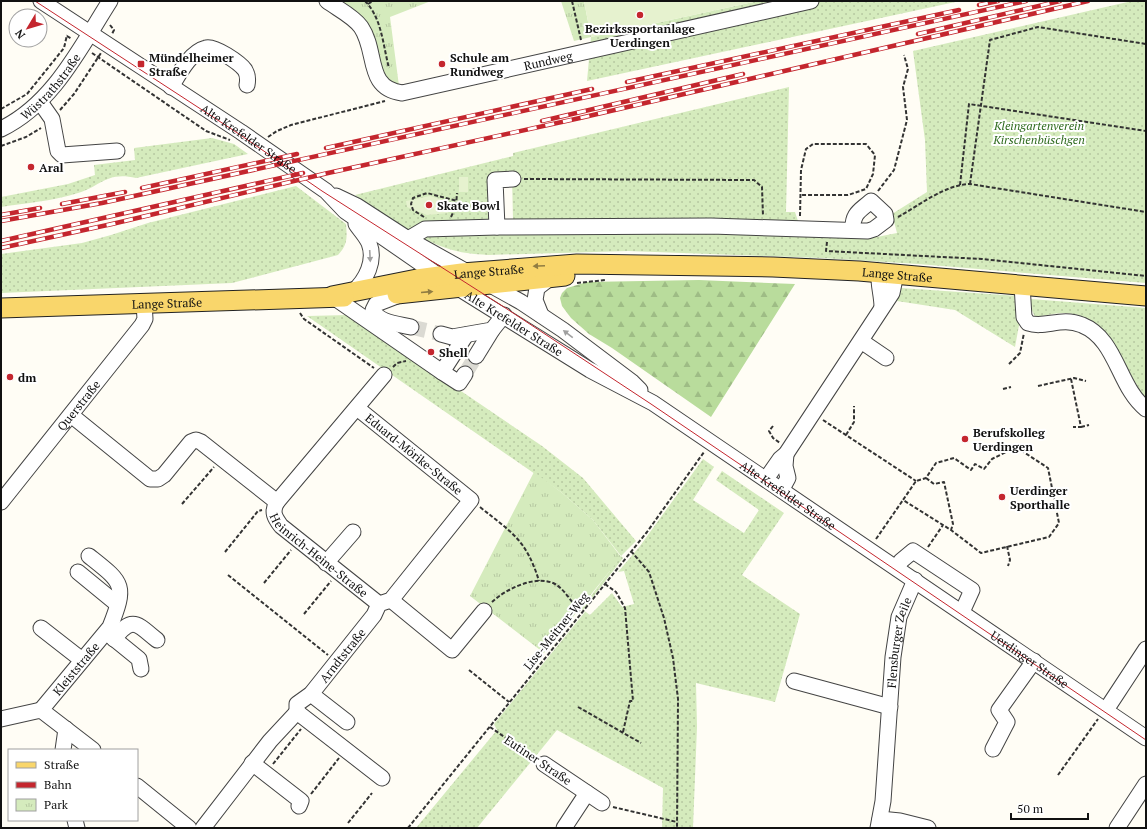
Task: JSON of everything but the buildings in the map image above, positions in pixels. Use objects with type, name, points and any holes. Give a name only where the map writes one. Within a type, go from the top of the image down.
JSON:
[{"type":"main road","name":"Lange Straße","points":[[332,296],[353,292],[464,280],[577,264],[773,267],[888,273],[1146,296]]},
{"type":"main road","name":"Lange Straße","points":[[1,308],[402,294],[464,280],[550,278],[648,266]]},
{"type":"street","name":"Alte Krefelder Straße","points":[[41,1],[326,191],[345,211],[464,280],[504,315],[590,370],[653,403],[915,580]]},
{"type":"street","points":[[90,33],[110,1]]},
{"type":"street","points":[[326,1],[360,25],[370,46],[376,74],[380,84],[396,92]]},
{"type":"street","name":"Rundweg","points":[[396,92],[584,53],[811,1]]},
{"type":"street","name":"Wüstrathstraße","points":[[1,129],[22,118],[40,102],[90,33]]},
{"type":"street","points":[[171,87],[186,64],[201,50],[207,47],[214,48],[240,65],[246,71],[248,78],[247,85]]},
{"type":"street","points":[[40,102],[52,119],[59,153],[64,156],[116,151]]},
{"type":"street","points":[[497,226],[495,180],[513,179]]},
{"type":"street","points":[[326,191],[357,206],[408,239],[464,280],[541,315],[632,382],[653,403]]},
{"type":"street","points":[[326,191],[653,403]]},
{"type":"street","points":[[408,239],[425,229],[449,220],[497,226],[763,227],[853,230],[874,229],[886,220],[883,211],[872,201],[856,214],[853,223],[853,230]]},
{"type":"street","points":[[345,211],[369,243],[370,251],[371,262],[363,283],[353,292]]},
{"type":"street","points":[[766,479],[780,459],[788,452],[882,307],[882,295],[878,282],[888,273]]},
{"type":"street","points":[[541,315],[535,300],[537,288],[550,278]]},
{"type":"street","points":[[1022,285],[1024,317],[1028,323],[1035,326],[1062,321],[1074,322],[1094,332],[1109,350],[1132,394],[1146,409]]},
{"type":"street","points":[[383,320],[375,316],[373,310],[376,304],[402,294]]},
{"type":"street","points":[[332,296],[459,383],[465,374]]},
{"type":"street","name":"Querstraße","points":[[1,502],[142,325],[144,318],[144,302]]},
{"type":"street","points":[[476,356],[492,330],[504,315]]},
{"type":"street","points":[[362,318],[383,320],[411,327]]},
{"type":"street","points":[[441,334],[452,337],[492,330]]},
{"type":"street","points":[[442,372],[466,335]]},
{"type":"street","points":[[861,341],[886,358]]},
{"type":"street","name":"Eduard-Mörike-Straße","points":[[275,505],[386,374]]},
{"type":"street","name":"Eduard-Mörike-Straße","points":[[358,408],[471,500]]},
{"type":"street","name":"Heinrich-Heine-Straße","points":[[71,414],[150,479],[158,479],[164,476],[191,442],[196,440],[221,458],[275,505],[275,518],[281,526],[298,541],[332,567],[385,602]]},
{"type":"street","points":[[782,489],[788,478],[785,466],[788,452]]},
{"type":"street","name":"Arndtstraße","points":[[203,828],[270,741],[303,716],[297,704],[311,694],[374,615],[471,500]]},
{"type":"street","points":[[332,567],[353,532]]},
{"type":"street","points":[[897,568],[901,561],[913,551],[972,590],[962,612]]},
{"type":"street","points":[[89,556],[117,580],[120,590],[110,632],[139,659],[141,668]]},
{"type":"street","points":[[78,572],[117,604]]},
{"type":"street","name":"Uerdinger Straße","points":[[915,580],[1146,738]]},
{"type":"street","name":"Flensburger Zeile","points":[[879,823],[890,707],[893,657],[899,617],[915,580]]},
{"type":"street","points":[[385,602],[452,650],[484,611]]},
{"type":"street","name":"Kleiststraße","points":[[41,710],[82,660],[110,632],[130,624],[141,627],[158,640]]},
{"type":"street","points":[[41,628],[82,660]]},
{"type":"street","points":[[1106,710],[1146,650]]},
{"type":"street","points":[[993,748],[1007,722],[1000,710],[1034,661]]},
{"type":"street","name":"Flensburger Zeile","points":[[794,681],[890,707]]},
{"type":"street","points":[[311,694],[347,722]]},
{"type":"street","points":[[1,719],[41,710],[92,749]]},
{"type":"street","points":[[303,716],[382,778]]},
{"type":"street","points":[[63,749],[66,729]]},
{"type":"street","points":[[252,763],[300,801],[299,806]]},
{"type":"street","name":"Eutiner Straße","points":[[544,764],[602,804]]},
{"type":"street","points":[[1118,828],[1146,784]]},
{"type":"street","points":[[138,787],[189,828]]},
{"type":"street","points":[[564,828],[587,793]]},
{"type":"street","points":[[879,823],[928,828]]},
{"type":"path","points":[[365,1],[368,4],[374,1]]},
{"type":"path","points":[[572,1],[584,53]]},
{"type":"path","points":[[970,184],[990,40],[1038,27],[1146,44]]},
{"type":"path","points":[[1,109],[27,94],[64,48],[67,36]]},
{"type":"path","points":[[872,201],[894,170],[904,136],[907,120],[903,87],[908,69],[904,54]]},
{"type":"path","points":[[99,57],[206,131],[236,143]]},
{"type":"path","points":[[266,140],[277,131],[291,125],[386,101],[396,92]]},
{"type":"path","points":[[960,185],[969,104],[1146,131]]},
{"type":"path","points":[[800,228],[803,156],[806,149],[813,144],[866,144],[875,155],[874,174],[866,189],[848,195],[802,195]]},
{"type":"path","points":[[513,179],[754,180],[762,187],[763,227]]},
{"type":"path","points":[[886,220],[894,220],[946,189],[970,184],[1146,212]]},
{"type":"path","points":[[431,218],[424,217],[413,210],[411,204],[412,198],[427,193],[457,201]]},
{"type":"path","points":[[449,220],[457,201],[457,193]]},
{"type":"path","points":[[827,228],[826,251],[982,260],[1146,276]]},
{"type":"path","points":[[291,298],[304,319],[386,374],[397,363],[406,362],[409,357]]},
{"type":"path","points":[[1010,364],[1020,353],[1024,332],[1028,323]]},
{"type":"path","points":[[1071,378],[1081,427]]},
{"type":"path","points":[[1038,386],[1071,378],[1086,382]]},
{"type":"path","points":[[1003,389],[1011,387]]},
{"type":"path","points":[[846,435],[854,422],[854,406]]},
{"type":"path","points":[[813,413],[916,481]]},
{"type":"path","points":[[773,426],[770,431],[773,438],[788,452]]},
{"type":"path","points":[[1073,427],[1089,426]]},
{"type":"path","name":"Lise-Meitner-Weg","points":[[408,828],[509,702],[583,613],[712,442]]},
{"type":"path","points":[[876,538],[916,481],[926,478],[936,463],[954,458],[971,470],[975,464],[984,469],[992,459],[1016,447],[1048,468],[1059,524],[1049,537],[981,553],[951,530],[903,500]]},
{"type":"path","points":[[182,504],[221,458]]},
{"type":"path","points":[[926,478],[934,484],[944,482],[953,524],[951,530]]},
{"type":"path","points":[[471,500],[520,540],[530,555],[539,581]]},
{"type":"path","points":[[225,552],[258,511],[275,505]]},
{"type":"path","points":[[930,545],[943,525]]},
{"type":"path","points":[[264,584],[298,541]]},
{"type":"path","points":[[1007,546],[1010,560],[1008,566]]},
{"type":"path","points":[[631,551],[649,572],[664,618],[673,658],[678,699],[677,828]]},
{"type":"path","points":[[304,614],[332,567]]},
{"type":"path","points":[[228,575],[337,662]]},
{"type":"path","points":[[484,611],[505,590],[539,581],[554,583],[583,613]]},
{"type":"path","points":[[605,584],[616,592],[625,608],[633,701],[630,701],[623,732]]},
{"type":"path","points":[[469,670],[509,702]]},
{"type":"path","points":[[578,707],[641,743]]},
{"type":"path","points":[[1058,775],[1088,731],[1106,710]]},
{"type":"path","points":[[273,764],[303,716]]},
{"type":"path","name":"Eutiner Straße","points":[[490,727],[544,764]]},
{"type":"path","points":[[310,795],[345,749]]},
{"type":"path","points":[[348,823],[372,793]]},
{"type":"path","points":[[602,804],[608,804],[614,808],[678,822]]},
{"type":"green space","points":[[327,1],[431,1],[390,17],[399,86],[390,91],[370,46]]},
{"type":"green space","points":[[561,1],[584,1],[591,37],[574,41]]},
{"type":"green space","name":"Bezirkssportanlage Uerdingen","points":[[584,1],[758,1],[591,37]]},
{"type":"green space","points":[[758,1],[960,1],[587,81],[591,37]]},
{"type":"green space","name":"Kleingartenverein Kirschenbüschgen","points":[[1132,1],[1146,1],[1146,283],[918,264],[821,258],[628,251],[488,255],[472,254],[451,250],[422,238],[355,195],[513,156],[513,153],[789,87],[786,212],[795,212],[802,233],[877,237],[897,233],[892,214],[927,192],[925,140],[913,51]],"holes":[[[512,177],[513,220],[489,220],[488,178]]]},
{"type":"green space","points":[[212,138],[234,144],[248,154],[136,178],[126,176],[110,178],[86,190],[69,196],[1,207],[1,197],[68,184],[95,175],[94,165],[135,160],[134,148]]},
{"type":"green space","points":[[459,177],[468,177],[468,192],[459,192]]},
{"type":"green space","points":[[296,186],[346,224],[346,241],[344,248],[338,255],[232,283],[1,293],[1,254],[82,243],[148,223]]},
{"type":"green space","name":"Skate Bowl","points":[[430,196],[447,201],[451,207],[448,213],[427,215],[407,207],[406,201]]},
{"type":"green space","points":[[699,280],[795,284],[711,417],[612,348],[589,334],[571,318],[562,306],[560,298],[562,293],[567,288],[587,282]]},
{"type":"green space","points":[[901,288],[1018,296],[1020,320],[1015,347],[955,310],[897,301]]},
{"type":"green space","points":[[1031,299],[1146,308],[1146,398],[1114,344],[1105,332],[1094,322],[1080,316],[1063,313],[1035,317],[1031,308]]},
{"type":"green space","points":[[349,315],[542,446],[583,478],[636,541],[621,556],[593,520],[561,492],[307,316]]},
{"type":"green space","points":[[703,459],[714,467],[693,500],[744,533],[759,510],[716,480],[722,471],[784,513],[742,575],[800,614],[775,702],[696,683],[697,727],[693,828],[662,828],[663,788],[557,730],[477,828],[416,828],[497,730],[494,724],[585,612],[581,609],[621,556],[623,558],[583,610],[590,615],[612,593],[622,607],[634,604],[624,571],[618,572],[640,546]]},
{"type":"green space","points":[[534,472],[561,492],[593,520],[621,557],[544,653],[470,596]]},
{"type":"tunnel","points":[[411,327],[441,334]]},
{"type":"tunnel","points":[[465,374],[476,356]]},
{"type":"tram line","points":[[35,1],[239,134],[322,191],[507,309],[651,404],[1146,740]]},
{"type":"railway","points":[[979,5],[998,1]]},
{"type":"railway","points":[[1,221],[102,203],[1026,1]]},
{"type":"railway","points":[[918,34],[1060,1]]},
{"type":"railway","points":[[1,248],[112,224],[328,173],[580,118],[1088,1]]},
{"type":"railway","points":[[627,82],[959,10]]},
{"type":"railway","points":[[542,121],[743,74]]},
{"type":"railway","points":[[326,148],[592,89]]},
{"type":"railway","points":[[142,188],[297,154]]},
{"type":"railway","points":[[1,241],[303,173]]},
{"type":"railway","points":[[62,204],[125,192]]},
{"type":"railway","points":[[1,215],[40,208]]},
{"type":"place","name":"Bezirkssportanlage Uerdingen","points":[[640,15]]},
{"type":"place","name":"Mündelheimer Straße","points":[[141,64]]},
{"type":"place","name":"Schule am Rundweg","points":[[442,64]]},
{"type":"place","name":"Aral","points":[[31,167]]},
{"type":"place","name":"Skate Bowl","points":[[429,205]]},
{"type":"place","name":"Shell","points":[[431,352]]},
{"type":"place","name":"dm","points":[[10,377]]},
{"type":"place","name":"Berufskolleg Uerdingen","points":[[965,439]]},
{"type":"place","name":"Uerdinger Sporthalle","points":[[1002,497]]}]
